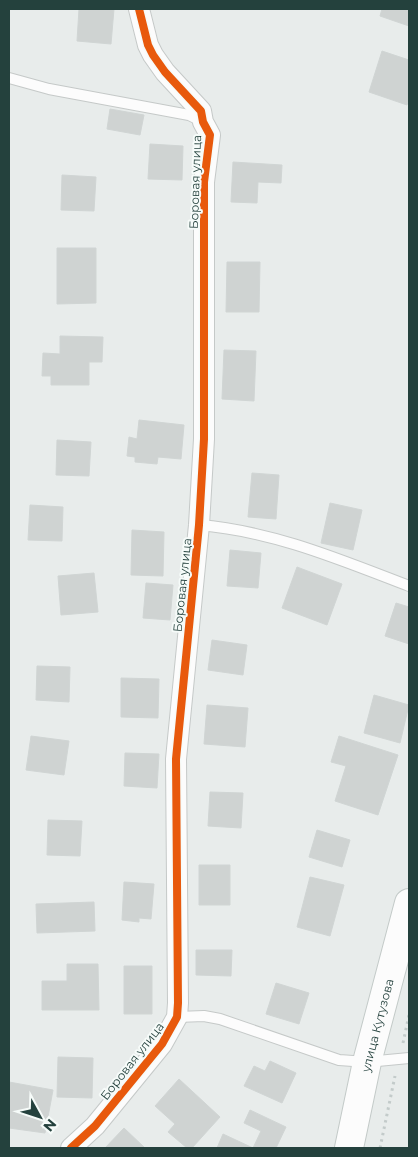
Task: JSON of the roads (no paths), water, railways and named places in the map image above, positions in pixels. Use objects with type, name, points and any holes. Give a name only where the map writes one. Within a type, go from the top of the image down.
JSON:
[{"type":"main road","name":"улица Кутузова","points":[[349,1148],[367,1062],[409,903]]},
{"type":"street","name":"Боровая улица","points":[[71,1148],[95,1126],[162,1044],[177,1017],[176,760],[199,525],[204,439],[204,182],[210,135],[203,122],[201,111],[165,72],[153,55],[148,45],[140,9]]},
{"type":"lane","points":[[9,78],[49,89],[189,115],[203,122]]},
{"type":"lane","points":[[199,525],[224,527],[273,537],[409,586]]},
{"type":"lane","points":[[177,1017],[204,1016],[220,1019],[322,1056],[339,1060],[367,1062],[404,1059]]}]
